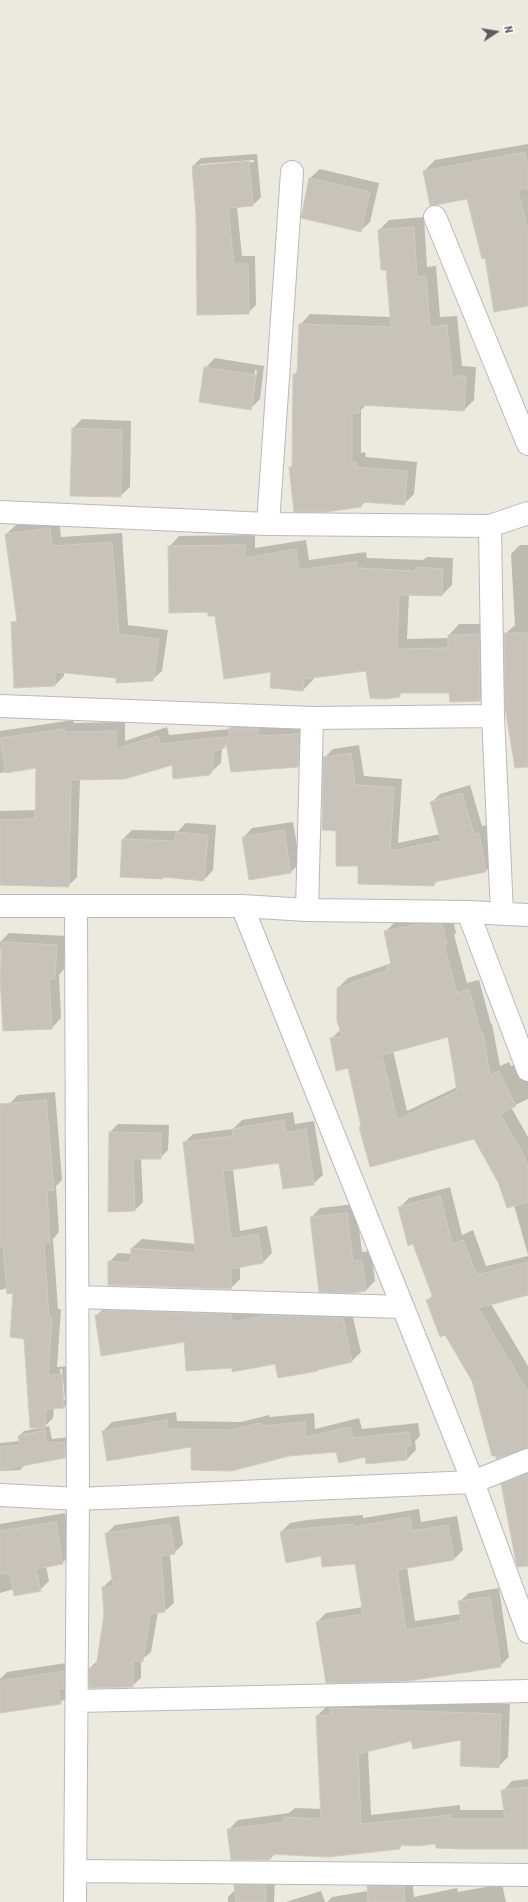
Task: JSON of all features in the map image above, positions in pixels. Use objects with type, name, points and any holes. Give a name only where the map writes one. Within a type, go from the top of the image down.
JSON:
[{"type":"street","points":[[268,524],[292,172]]},
{"type":"street","points":[[436,217],[528,444]]},
{"type":"street","points":[[0,512],[268,524],[490,526],[528,514]]},
{"type":"street","points":[[490,526],[493,716],[502,913]]},
{"type":"street","points":[[0,706],[312,718],[493,716]]},
{"type":"street","points":[[307,910],[312,718]]},
{"type":"street","points":[[0,906],[242,906],[307,910],[468,912],[528,915]]},
{"type":"street","points":[[75,1902],[78,1499],[76,906]]},
{"type":"street","points":[[242,906],[473,1482],[528,1632]]},
{"type":"street","points":[[468,912],[528,1070]]},
{"type":"street","points":[[78,1297],[403,1307]]},
{"type":"street","points":[[0,1496],[78,1499],[473,1482],[528,1460]]},
{"type":"street","points":[[77,1701],[528,1691]]},
{"type":"street","points":[[76,1871],[528,1875]]},
{"type":"building","points":[[525,152],[528,170],[528,188],[518,190],[528,231],[528,306],[494,312],[485,258],[482,259],[467,199],[430,206],[423,171]]},
{"type":"building","points":[[249,161],[253,206],[228,208],[234,264],[248,264],[249,314],[197,315],[196,215],[192,166]]},
{"type":"building","points":[[309,178],[370,192],[361,232],[301,218]]},
{"type":"building","points":[[414,227],[417,277],[426,276],[430,327],[447,325],[452,376],[466,376],[464,411],[359,405],[359,413],[352,413],[352,463],[356,462],[356,467],[407,471],[405,505],[361,502],[361,507],[326,512],[294,512],[289,467],[292,467],[293,374],[297,375],[299,324],[391,327],[386,270],[381,270],[378,230]]},
{"type":"building","points":[[204,367],[256,375],[251,410],[199,402]]},
{"type":"building","points":[[72,428],[122,430],[121,497],[70,496]]},
{"type":"building","points":[[50,528],[52,546],[112,542],[119,634],[159,639],[153,681],[116,683],[116,678],[55,672],[55,686],[14,688],[11,622],[17,621],[5,534]]},
{"type":"building","points":[[245,545],[245,558],[296,549],[299,570],[356,562],[357,568],[415,571],[416,567],[443,569],[442,596],[399,595],[397,649],[448,648],[448,635],[479,634],[480,701],[450,702],[449,693],[400,693],[400,697],[385,699],[370,698],[366,671],[304,679],[303,691],[270,688],[271,672],[224,679],[215,616],[208,616],[208,612],[169,613],[168,546]]},
{"type":"building","points":[[504,633],[528,633],[528,767],[515,768],[505,708]]},
{"type":"building","points":[[229,728],[258,728],[258,736],[299,734],[298,767],[231,772],[225,737],[229,736]]},
{"type":"building","points":[[64,729],[65,732],[116,731],[116,749],[158,736],[161,744],[223,737],[225,748],[214,751],[212,773],[209,773],[210,775],[173,779],[172,765],[125,779],[71,780],[69,887],[0,885],[0,820],[35,819],[36,768],[6,773],[0,738]]},
{"type":"building","points":[[351,753],[355,785],[394,787],[390,851],[441,841],[430,802],[462,793],[474,834],[479,833],[486,872],[434,882],[434,886],[358,884],[358,866],[336,866],[336,831],[322,830],[323,757]]},
{"type":"building","points":[[284,830],[291,873],[249,880],[242,837]]},
{"type":"building","points":[[176,832],[208,835],[204,881],[163,877],[163,879],[120,877],[122,839],[175,841]]},
{"type":"building","points":[[419,924],[442,924],[447,944],[444,944],[457,993],[469,989],[481,1033],[483,1033],[490,1075],[499,1071],[516,1106],[500,1114],[525,1158],[528,1168],[528,1202],[507,1208],[498,1182],[474,1139],[370,1167],[359,1127],[361,1126],[348,1068],[336,1071],[330,1038],[342,1036],[337,1021],[337,988],[388,970],[387,966],[391,965],[384,931]],"holes":[[[448,1037],[457,1091],[397,1120],[382,1055]]]},
{"type":"building","points":[[2,942],[57,945],[55,979],[49,979],[52,1029],[3,1031],[0,977]]},
{"type":"building","points":[[46,1100],[54,1190],[47,1191],[50,1242],[44,1243],[49,1318],[52,1318],[48,1375],[62,1374],[64,1408],[46,1409],[45,1428],[30,1428],[24,1339],[10,1337],[13,1293],[7,1294],[3,1246],[0,1246],[0,1104]]},
{"type":"building","points":[[284,1120],[286,1133],[306,1129],[314,1185],[283,1189],[279,1163],[223,1171],[231,1239],[258,1234],[263,1263],[231,1269],[231,1289],[108,1285],[108,1261],[130,1263],[131,1248],[196,1253],[183,1142],[233,1136],[232,1129]]},
{"type":"building","points":[[109,1132],[161,1133],[161,1159],[133,1159],[135,1211],[108,1212]]},
{"type":"building","points":[[440,1196],[452,1244],[463,1240],[477,1275],[528,1262],[528,1295],[478,1308],[528,1392],[528,1448],[496,1459],[496,1456],[492,1456],[472,1381],[445,1335],[440,1337],[426,1300],[433,1298],[413,1244],[408,1246],[398,1207]]},
{"type":"building","points":[[347,1213],[353,1261],[362,1260],[366,1291],[352,1293],[319,1292],[310,1217]]},
{"type":"building","points":[[107,1310],[231,1314],[231,1322],[267,1315],[343,1318],[352,1362],[317,1370],[318,1371],[278,1378],[275,1364],[232,1372],[232,1368],[186,1371],[184,1342],[101,1356],[95,1315],[102,1314],[102,1312],[107,1312]]},
{"type":"building","points":[[167,1420],[168,1429],[232,1430],[260,1423],[261,1426],[305,1422],[306,1437],[350,1427],[353,1438],[409,1432],[411,1446],[406,1447],[407,1460],[366,1464],[365,1457],[339,1463],[336,1452],[289,1456],[232,1471],[191,1470],[191,1447],[107,1461],[102,1431]]},
{"type":"building","points":[[45,1430],[47,1443],[65,1442],[65,1458],[0,1470],[0,1447],[20,1445],[18,1436]]},
{"type":"building","points":[[528,1473],[528,1566],[517,1567],[501,1484]]},
{"type":"building","points":[[410,1517],[412,1531],[448,1525],[454,1560],[397,1570],[406,1630],[461,1621],[458,1601],[490,1597],[501,1667],[408,1681],[326,1683],[316,1622],[363,1614],[355,1564],[322,1567],[321,1556],[286,1563],[280,1532],[354,1524],[354,1527]]},
{"type":"building","points":[[56,1522],[63,1564],[36,1569],[41,1591],[14,1596],[10,1573],[0,1574],[0,1531]]},
{"type":"building","points":[[170,1524],[175,1554],[161,1556],[165,1612],[150,1614],[143,1662],[133,1660],[133,1687],[89,1688],[89,1668],[96,1667],[104,1615],[102,1587],[113,1586],[105,1533]]},
{"type":"building","points":[[64,1671],[64,1689],[58,1689],[61,1704],[0,1713],[0,1681]]},
{"type":"building","points":[[330,1708],[501,1714],[499,1768],[460,1766],[461,1740],[413,1749],[411,1741],[358,1754],[361,1824],[451,1815],[450,1819],[505,1819],[501,1790],[528,1787],[528,1849],[436,1848],[435,1844],[418,1846],[400,1845],[400,1849],[328,1857],[269,1854],[270,1860],[231,1860],[227,1829],[284,1822],[284,1817],[321,1819],[316,1716],[331,1715]]},
{"type":"building","points":[[234,1885],[266,1885],[266,1902],[236,1902]]},
{"type":"building","points":[[367,1886],[404,1886],[405,1902],[368,1902]]}]
